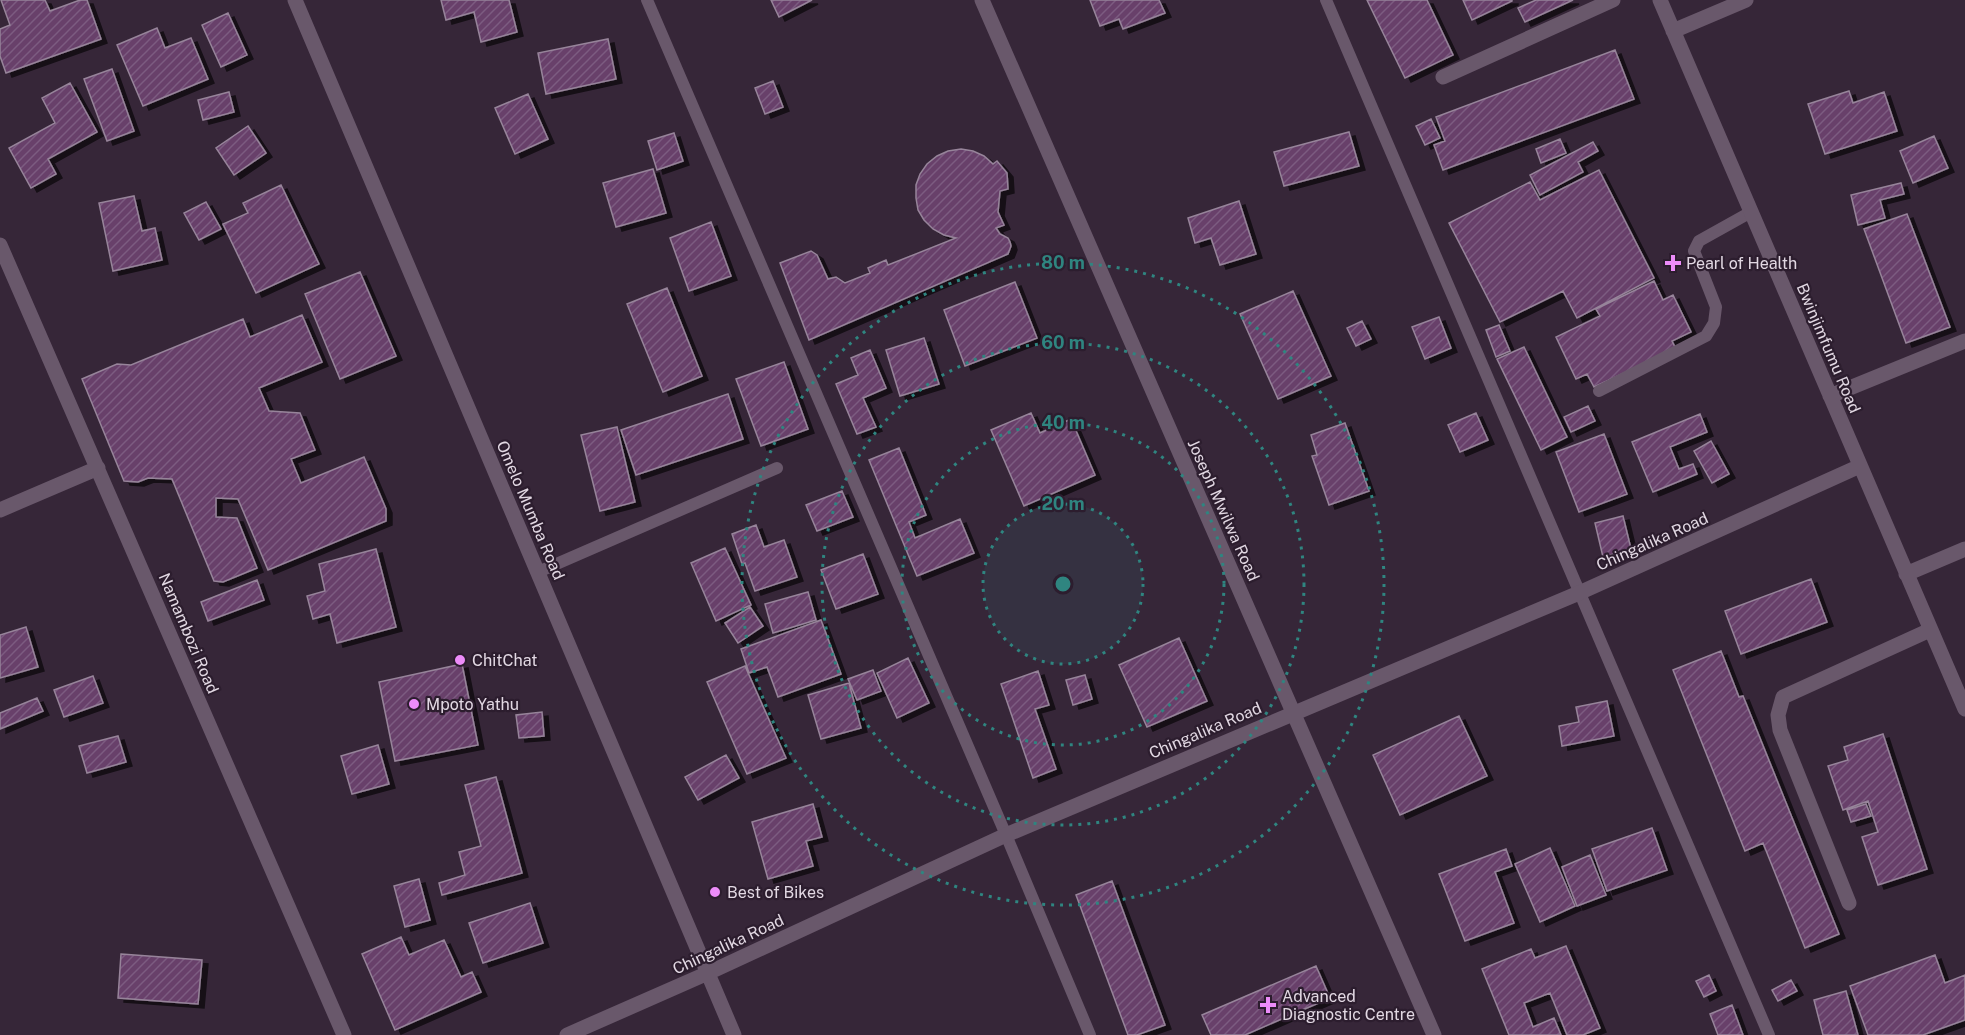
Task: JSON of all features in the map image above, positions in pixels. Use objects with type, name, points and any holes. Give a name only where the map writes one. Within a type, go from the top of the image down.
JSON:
[{"type":"street","name":"Omelo Mumba Road","points":[[295,0],[734,1035]]},
{"type":"street","name":"Joseph Mwilwa Road","points":[[982,0],[1434,1035]]},
{"type":"street","points":[[1443,77],[1612,0]]},
{"type":"street","name":"Bwinjimfumu Road","points":[[1660,0],[1965,709]]},
{"type":"street","points":[[1673,31],[1746,0]]},
{"type":"street","name":"Namambozi Road","points":[[0,245],[344,1035]]},
{"type":"street","points":[[1830,396],[1965,341]]},
{"type":"street","name":"Chingalika Road","points":[[567,1035],[708,973],[1006,835],[1579,593],[1860,466]]},
{"type":"street","points":[[0,510],[98,468]]},
{"type":"street","points":[[1906,574],[1965,549]]},
{"type":"street","points":[[1849,903],[1780,729],[1778,714],[1783,697],[1930,630]]},
{"type":"lane","points":[[647,0],[1090,1035]]},
{"type":"lane","points":[[1326,0],[1768,1035]]},
{"type":"lane","points":[[1599,391],[1706,336],[1714,323],[1716,307],[1694,250],[1699,241],[1751,212]]},
{"type":"lane","points":[[538,572],[777,468]]},
{"type":"building","points":[[1,0],[45,0],[50,11],[80,0],[87,0],[101,39],[6,73],[0,56],[0,29],[10,25]]},
{"type":"building","points":[[441,0],[509,0],[517,32],[481,42],[474,12],[446,20]]},
{"type":"building","points":[[771,0],[812,0],[779,17]]},
{"type":"building","points":[[1090,0],[1159,0],[1165,13],[1123,29],[1119,19],[1100,26]]},
{"type":"building","points":[[1367,0],[1427,0],[1453,55],[1405,78]]},
{"type":"building","points":[[1463,0],[1512,0],[1512,1],[1472,20]]},
{"type":"building","points":[[1536,0],[1573,0],[1525,22],[1518,8]]},
{"type":"building","points":[[228,13],[247,55],[221,67],[202,25]]},
{"type":"building","points":[[157,28],[165,48],[191,38],[208,79],[143,106],[117,45]]},
{"type":"building","points":[[608,39],[616,79],[546,94],[538,53]]},
{"type":"building","points":[[1615,50],[1634,99],[1443,170],[1434,145],[1445,141],[1436,117]]},
{"type":"building","points":[[112,69],[134,131],[107,141],[84,79]]},
{"type":"building","points":[[773,81],[783,107],[765,114],[755,88]]},
{"type":"building","points":[[70,83],[97,132],[48,159],[56,174],[31,188],[9,148],[55,123],[42,98]]},
{"type":"building","points":[[1849,91],[1853,103],[1884,92],[1897,131],[1825,154],[1808,104]]},
{"type":"building","points":[[229,92],[234,112],[203,120],[198,100]]},
{"type":"building","points":[[528,94],[548,139],[515,154],[495,108]]},
{"type":"building","points":[[1431,119],[1440,138],[1425,145],[1416,126]]},
{"type":"building","points":[[248,126],[266,153],[234,175],[216,148]]},
{"type":"building","points":[[1349,132],[1359,166],[1284,186],[1274,152]]},
{"type":"building","points":[[674,133],[683,161],[657,170],[648,141]]},
{"type":"building","points":[[1934,136],[1948,168],[1913,183],[1900,151]]},
{"type":"building","points":[[1560,139],[1566,153],[1541,163],[1536,149]]},
{"type":"building","points":[[1593,142],[1598,151],[1578,162],[1583,172],[1540,195],[1530,175]]},
{"type":"building","points":[[961,149],[984,156],[993,164],[997,161],[1007,173],[1008,189],[1000,191],[998,212],[1004,225],[996,228],[1010,242],[1008,254],[809,340],[780,263],[811,251],[817,255],[828,279],[836,277],[845,283],[870,273],[868,268],[886,260],[888,265],[956,238],[933,229],[924,220],[918,210],[916,185],[927,164],[937,156]]},
{"type":"building","points":[[653,169],[666,213],[616,227],[603,183]]},
{"type":"building","points":[[1599,170],[1654,278],[1577,318],[1563,291],[1500,322],[1449,223],[1530,182],[1540,200]]},
{"type":"building","points":[[1901,183],[1904,194],[1880,200],[1885,218],[1858,225],[1851,195]]},
{"type":"building","points":[[281,185],[319,264],[256,293],[223,224],[248,213],[243,203]]},
{"type":"building","points":[[134,196],[142,231],[155,228],[162,260],[113,271],[99,203]]},
{"type":"building","points":[[1239,201],[1256,254],[1220,265],[1211,238],[1195,243],[1188,218]]},
{"type":"building","points":[[206,202],[221,229],[199,240],[184,213]]},
{"type":"building","points":[[1907,214],[1950,327],[1906,343],[1864,229]]},
{"type":"building","points":[[711,222],[731,276],[689,291],[670,238]]},
{"type":"building","points":[[360,272],[396,356],[340,379],[305,294]]},
{"type":"building","points":[[1654,281],[1663,300],[1673,295],[1691,332],[1672,341],[1676,349],[1594,387],[1587,374],[1576,379],[1556,337],[1600,316],[1596,309]]},
{"type":"building","points":[[1015,282],[1037,338],[965,366],[944,310]]},
{"type":"building","points":[[667,288],[702,376],[663,392],[627,304]]},
{"type":"building","points":[[1293,291],[1331,376],[1278,399],[1240,314]]},
{"type":"building","points":[[302,315],[322,362],[259,388],[269,411],[300,413],[315,450],[291,459],[301,483],[364,457],[386,509],[386,521],[268,570],[238,499],[216,498],[216,517],[237,518],[257,568],[223,582],[214,581],[172,479],[148,478],[138,482],[124,481],[82,379],[117,364],[131,365],[243,319],[250,337]]},
{"type":"building","points":[[1439,317],[1451,348],[1425,359],[1412,327]]},
{"type":"building","points":[[1362,321],[1371,339],[1356,346],[1347,328]]},
{"type":"building","points":[[1499,325],[1510,351],[1496,357],[1486,330]]},
{"type":"building","points":[[924,338],[939,384],[900,396],[886,350]]},
{"type":"building","points":[[1524,347],[1567,437],[1541,450],[1497,359]]},
{"type":"building","points":[[870,350],[886,388],[863,398],[876,427],[857,434],[836,384],[858,375],[851,358]]},
{"type":"building","points":[[784,362],[808,429],[761,446],[736,379]]},
{"type":"building","points":[[728,394],[743,439],[636,475],[621,430]]},
{"type":"building","points":[[1588,406],[1595,421],[1571,432],[1564,417]]},
{"type":"building","points":[[1031,413],[1040,433],[1071,419],[1095,475],[1024,506],[991,430]]},
{"type":"building","points":[[1476,413],[1488,440],[1460,452],[1448,425]]},
{"type":"building","points":[[1700,414],[1707,432],[1670,447],[1679,469],[1693,464],[1697,474],[1653,492],[1632,442]]},
{"type":"building","points":[[1345,423],[1369,491],[1329,505],[1312,456],[1317,455],[1311,435]]},
{"type":"building","points":[[617,427],[635,502],[600,511],[581,435]]},
{"type":"building","points":[[1604,434],[1627,494],[1579,512],[1556,452]]},
{"type":"building","points":[[1711,441],[1729,474],[1712,483],[1694,451]]},
{"type":"building","points":[[899,448],[926,515],[909,522],[915,538],[960,519],[974,553],[917,576],[869,460]]},
{"type":"building","points":[[842,491],[853,517],[817,531],[806,505]]},
{"type":"building","points":[[1623,516],[1631,549],[1603,557],[1595,523]]},
{"type":"building","points":[[756,525],[764,547],[784,540],[797,577],[755,591],[745,563],[742,564],[732,534]]},
{"type":"building","points":[[725,548],[751,605],[716,621],[691,563]]},
{"type":"building","points":[[376,549],[396,627],[337,643],[330,614],[313,619],[307,596],[325,591],[319,564]]},
{"type":"building","points":[[863,554],[878,594],[836,609],[821,570]]},
{"type":"building","points":[[1811,579],[1827,622],[1741,654],[1725,611]]},
{"type":"building","points":[[257,580],[264,600],[208,621],[201,602]]},
{"type":"building","points":[[808,592],[816,620],[773,633],[765,604]]},
{"type":"building","points":[[750,607],[763,626],[738,643],[725,623]]},
{"type":"building","points":[[821,620],[841,674],[778,697],[767,667],[749,673],[741,649]]},
{"type":"building","points":[[26,627],[38,667],[0,678],[0,635]]},
{"type":"building","points":[[1179,638],[1207,701],[1147,727],[1119,665]]},
{"type":"building","points":[[1721,651],[1739,697],[1743,696],[1839,934],[1805,948],[1763,843],[1745,851],[1673,670]]},
{"type":"building","points":[[908,658],[929,703],[897,718],[877,673]]},
{"type":"building","points":[[462,664],[478,745],[395,761],[379,682]]},
{"type":"building","points":[[745,666],[786,758],[747,774],[707,682]]},
{"type":"building","points":[[873,670],[881,691],[857,700],[848,679]]},
{"type":"building","points":[[1038,671],[1049,705],[1035,709],[1056,769],[1033,778],[1001,684]]},
{"type":"building","points":[[1085,675],[1092,699],[1073,705],[1066,680]]},
{"type":"building","points":[[93,676],[103,703],[64,717],[54,690]]},
{"type":"building","points":[[849,683],[861,728],[821,739],[808,695]]},
{"type":"building","points":[[37,698],[43,711],[0,729],[0,713]]},
{"type":"building","points":[[1607,701],[1614,736],[1562,746],[1559,726],[1579,722],[1576,707]]},
{"type":"building","points":[[542,712],[544,736],[519,738],[516,715]]},
{"type":"building","points":[[1459,716],[1487,776],[1400,815],[1373,755]]},
{"type":"building","points":[[1883,734],[1927,869],[1878,885],[1862,837],[1878,832],[1868,801],[1843,810],[1828,766],[1848,760],[1844,747]]},
{"type":"building","points":[[118,736],[126,762],[87,773],[79,746]]},
{"type":"building","points":[[378,745],[389,784],[352,794],[341,756]]},
{"type":"building","points":[[726,755],[739,778],[698,800],[685,777]]},
{"type":"building","points":[[496,777],[522,873],[442,895],[439,883],[465,875],[459,852],[481,846],[465,785]]},
{"type":"building","points":[[813,804],[822,837],[806,841],[813,866],[768,879],[752,822]]},
{"type":"building","points":[[1866,804],[1871,816],[1851,822],[1847,810]]},
{"type":"building","points":[[1652,828],[1667,870],[1607,891],[1592,849]]},
{"type":"building","points":[[1550,848],[1575,906],[1540,922],[1515,864]]},
{"type":"building","points":[[1506,849],[1512,866],[1495,872],[1514,923],[1465,941],[1439,874]]},
{"type":"building","points":[[1590,855],[1606,895],[1577,906],[1562,867]]},
{"type":"building","points":[[419,879],[430,920],[405,927],[394,886]]},
{"type":"building","points":[[1112,881],[1165,1025],[1137,1035],[1128,1035],[1076,895]]},
{"type":"building","points":[[530,903],[543,943],[483,963],[469,923]]},
{"type":"building","points":[[401,937],[409,955],[444,940],[461,977],[472,972],[481,992],[395,1030],[362,954]]},
{"type":"building","points":[[1566,946],[1600,1028],[1583,1035],[1567,1035],[1550,993],[1524,1003],[1533,1027],[1554,1018],[1561,1035],[1509,1035],[1482,969],[1531,949],[1535,958]]},
{"type":"building","points":[[121,954],[202,960],[198,1004],[118,998]]},
{"type":"building","points":[[1935,955],[1945,983],[1965,975],[1965,1020],[1923,1035],[1868,1035],[1850,986]]},
{"type":"building","points":[[1316,966],[1330,998],[1245,1035],[1211,1035],[1202,1015]]},
{"type":"building","points":[[1709,975],[1716,991],[1704,997],[1696,981]]},
{"type":"building","points":[[1791,980],[1797,991],[1778,1001],[1772,990]]},
{"type":"building","points":[[1846,991],[1858,1035],[1823,1035],[1814,1000]]},
{"type":"building","points":[[1732,1005],[1743,1035],[1718,1035],[1710,1014]]},
{"type":"place","name":"Pearl of Health","points":[[1673,263]]},
{"type":"place","name":"ChitChat","points":[[460,660]]},
{"type":"place","name":"Mpoto Yathu","points":[[414,704]]},
{"type":"place","name":"Best of Bikes","points":[[715,892]]},
{"type":"place","name":"Advanced Diagnostic Centre","points":[[1268,1005]]}]
